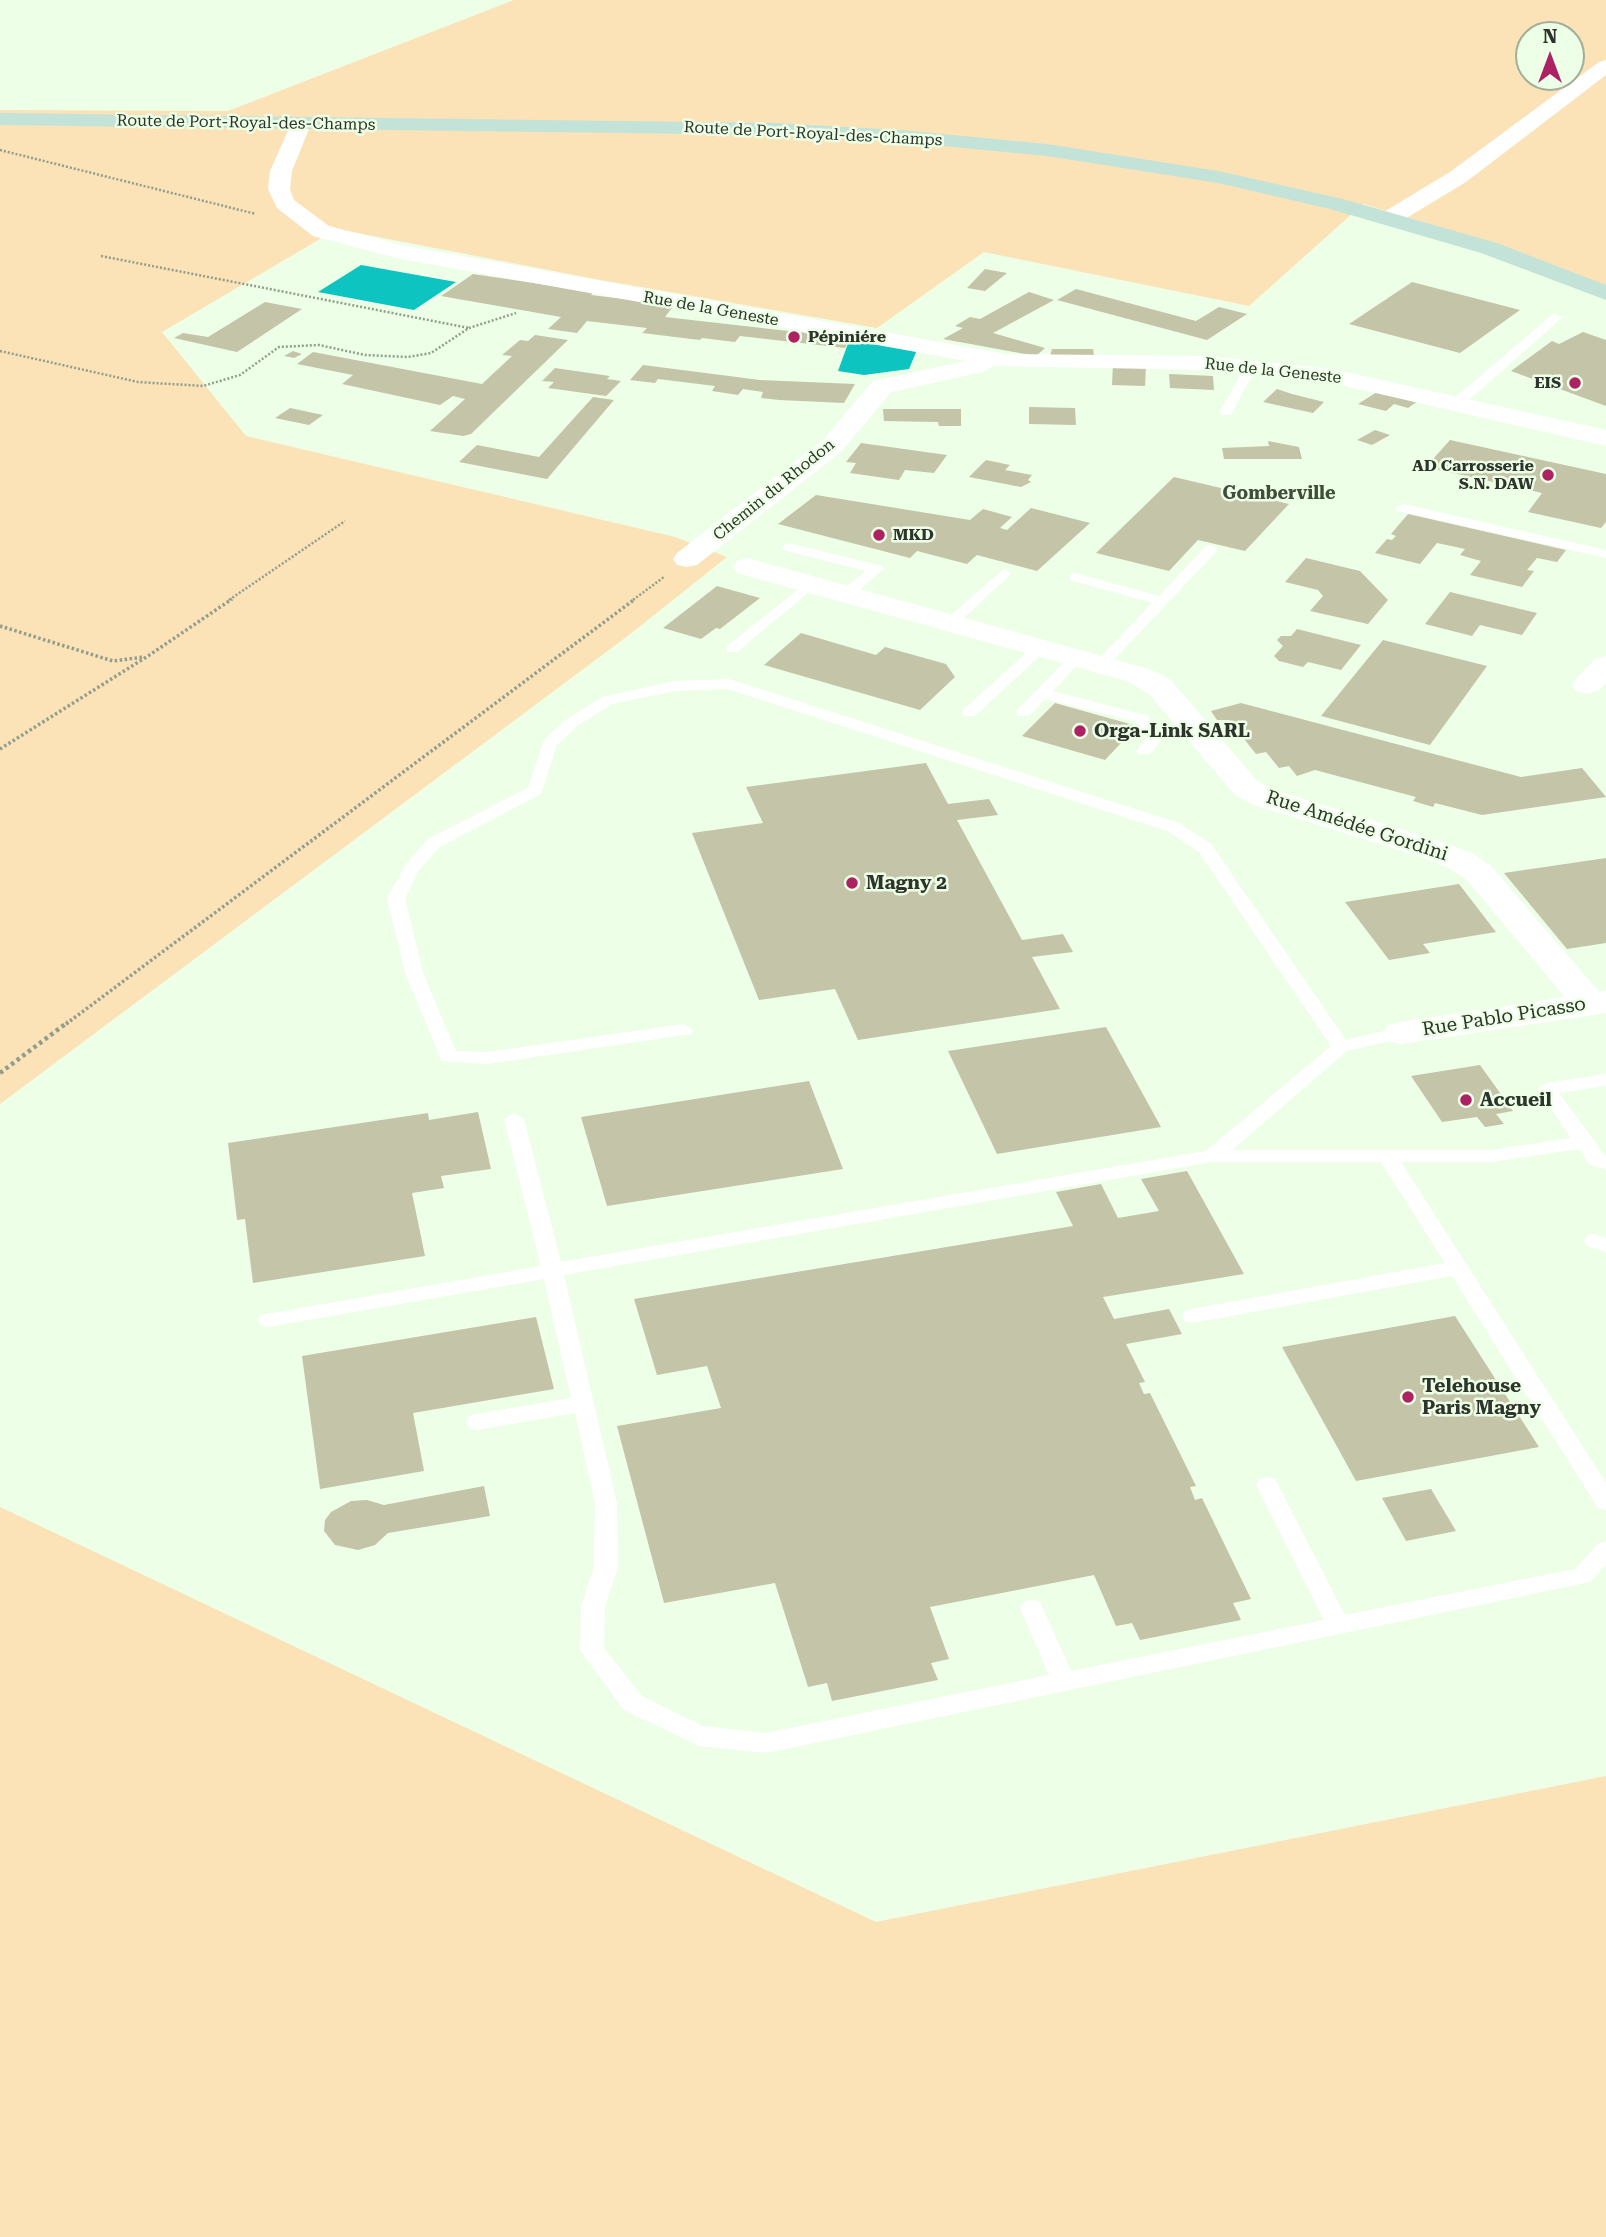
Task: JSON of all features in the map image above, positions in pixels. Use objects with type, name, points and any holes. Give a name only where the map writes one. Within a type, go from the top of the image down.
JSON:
[{"type":"main road","name":"Route de Port-Royal-des-Champs","points":[[0,119],[722,128],[915,137],[1047,150],[1167,168],[1275,189],[1390,218],[1498,251],[1606,293]]},
{"type":"street","points":[[1390,218],[1458,177],[1606,66]]},
{"type":"street","name":"Rue de la Geneste","points":[[301,124],[281,171],[279,189],[285,203],[321,231],[401,252],[776,322],[1006,361],[1144,360],[1251,366],[1332,376],[1606,438]]},
{"type":"street","points":[[926,375],[950,350]]},
{"type":"street","name":"Chemin du Rhodon","points":[[687,559],[833,445],[881,386],[1006,361]]},
{"type":"street","name":"Rue Amédée Gordini","points":[[747,567],[1089,661],[1138,676],[1160,687],[1246,788],[1266,798],[1433,850],[1460,860],[1479,873],[1598,1003]]},
{"type":"street","name":"Rue Pablo Picasso","points":[[1401,1033],[1598,1003]]},
{"type":"lane","points":[[1457,403],[1557,317]]},
{"type":"lane","points":[[1226,412],[1251,366]]},
{"type":"lane","points":[[1403,508],[1606,554]]},
{"type":"lane","points":[[788,547],[877,569],[846,594]]},
{"type":"lane","points":[[1023,713],[1042,693],[1089,661],[1162,601],[1211,549]]},
{"type":"lane","points":[[950,623],[1004,573]]},
{"type":"lane","points":[[1075,577],[1162,601]]},
{"type":"lane","points":[[732,649],[810,584]]},
{"type":"lane","points":[[969,713],[1040,648]]},
{"type":"lane","points":[[684,1030],[488,1058],[449,1057],[414,973],[396,898],[412,868],[434,842],[505,809],[535,791],[550,743],[570,724],[607,700],[675,686],[729,684],[1173,827],[1205,848],[1342,1048]]},
{"type":"lane","points":[[1042,693],[1142,719],[1154,739],[1144,751]]},
{"type":"lane","points":[[1212,1156],[1342,1048],[1401,1033]]},
{"type":"lane","points":[[1606,1080],[1546,1089],[1597,1161],[1606,1163]]},
{"type":"lane","points":[[514,1119],[553,1271],[606,1503],[606,1567],[593,1607],[592,1650],[633,1703],[700,1736],[766,1743],[1583,1576],[1606,1550]]},
{"type":"lane","points":[[268,1320],[1212,1156],[1490,1156],[1584,1142]]},
{"type":"lane","points":[[1387,1156],[1606,1502]]},
{"type":"lane","points":[[1192,1316],[1458,1268]]},
{"type":"lane","points":[[477,1422],[583,1404]]},
{"type":"lane","points":[[1267,1485],[1339,1626]]},
{"type":"lane","points":[[1032,1608],[1064,1682]]},
{"type":"path","points":[[0,150],[321,231]]},
{"type":"path","points":[[101,256],[377,313],[470,328]]},
{"type":"path","points":[[0,351],[138,382],[203,386],[221,383],[240,375],[279,347],[319,345],[365,355],[408,357],[431,353],[446,346],[470,328],[516,313]]},
{"type":"path","points":[[0,749],[148,656],[345,521]]},
{"type":"path","points":[[0,1073],[687,559]]},
{"type":"path","points":[[0,625],[113,661],[148,656]]},
{"type":"shaded area","points":[[514,0],[1606,0],[1606,286],[1467,235],[1363,204],[1249,306],[984,252],[877,328],[595,279],[337,229],[162,332],[246,436],[675,537],[727,557],[629,635],[0,1104],[0,110],[228,111]]},
{"type":"shaded area","points":[[0,1507],[876,1922],[1606,1776],[1606,2237],[0,2237]]},
{"type":"water","points":[[361,265],[456,282],[414,310],[318,292]]},
{"type":"water","points":[[850,338],[917,350],[909,369],[864,375],[838,371]]},
{"type":"building","points":[[985,269],[1007,273],[985,291],[967,288]]},
{"type":"building","points":[[473,274],[594,292],[591,295],[674,305],[665,317],[850,338],[845,348],[740,336],[735,342],[702,338],[700,340],[642,333],[647,328],[587,321],[577,333],[548,329],[561,317],[441,296]]},
{"type":"building","points":[[1412,282],[1520,310],[1460,353],[1349,324]]},
{"type":"building","points":[[1076,289],[1196,321],[1219,307],[1247,314],[1207,340],[1057,300]]},
{"type":"building","points":[[1029,292],[1054,300],[993,333],[1045,348],[1036,356],[943,339],[963,328],[955,326],[970,317],[980,319]]},
{"type":"building","points":[[265,302],[302,309],[237,352],[174,338],[183,333],[208,337]]},
{"type":"building","name":"EIS","points":[[1583,332],[1606,340],[1606,406],[1511,371],[1552,341],[1559,344]]},
{"type":"building","points":[[535,335],[568,340],[471,434],[463,436],[430,431],[465,399],[453,396],[440,405],[342,384],[353,375],[297,364],[313,352],[482,384],[512,356],[502,355],[520,340],[528,341]]},
{"type":"building","points":[[1052,349],[1093,349],[1094,356],[1050,356]]},
{"type":"building","points":[[293,351],[302,354],[294,358],[284,356]]},
{"type":"building","points":[[1113,364],[1146,365],[1145,386],[1112,385]]},
{"type":"building","points":[[643,365],[760,380],[855,384],[844,403],[779,400],[761,398],[763,392],[743,389],[738,395],[712,391],[715,386],[658,379],[655,383],[630,380]]},
{"type":"building","points":[[555,368],[610,376],[607,379],[621,381],[606,396],[548,388],[554,382],[542,381]]},
{"type":"building","points":[[1169,374],[1213,376],[1214,390],[1170,388]]},
{"type":"building","points":[[1277,389],[1324,402],[1313,413],[1263,402]]},
{"type":"building","points":[[1377,392],[1418,401],[1408,408],[1394,404],[1386,411],[1358,404]]},
{"type":"building","points":[[593,397],[614,400],[547,479],[459,462],[477,445],[539,457]]},
{"type":"building","points":[[1029,407],[1075,408],[1076,425],[1029,424]]},
{"type":"building","points":[[290,408],[323,415],[309,425],[275,418]]},
{"type":"building","points":[[883,409],[961,409],[961,426],[939,426],[938,422],[884,421]]},
{"type":"building","points":[[1375,430],[1390,435],[1372,445],[1357,440]]},
{"type":"building","points":[[1450,440],[1606,474],[1606,522],[1601,528],[1528,512],[1542,493],[1426,467]]},
{"type":"building","points":[[1268,441],[1299,447],[1302,459],[1224,459],[1222,448],[1269,446]]},
{"type":"building","points":[[861,443],[947,455],[934,473],[905,470],[899,480],[850,473],[856,463],[846,462]]},
{"type":"building","points":[[986,460],[1010,465],[1005,470],[1032,475],[1028,480],[1031,482],[1021,487],[969,477]]},
{"type":"building","points":[[1174,477],[1289,504],[1245,551],[1198,540],[1169,571],[1096,553]]},
{"type":"building","points":[[816,495],[970,520],[983,509],[1012,517],[1000,528],[1007,530],[1031,508],[1090,523],[1037,571],[977,555],[967,564],[917,551],[910,558],[778,524]]},
{"type":"building","points":[[1408,514],[1566,550],[1557,562],[1537,558],[1527,570],[1534,571],[1522,587],[1470,575],[1481,561],[1460,555],[1465,549],[1437,543],[1420,564],[1375,553],[1387,539],[1392,540],[1396,536],[1391,534]]},
{"type":"building","points":[[1306,558],[1360,571],[1388,600],[1368,624],[1310,611],[1323,596],[1318,590],[1285,582]]},
{"type":"building","points":[[717,586],[760,598],[720,629],[716,628],[701,639],[663,628]]},
{"type":"building","points":[[1450,592],[1537,613],[1522,635],[1480,625],[1472,636],[1425,624]]},
{"type":"building","points":[[1297,629],[1361,645],[1341,670],[1308,662],[1303,667],[1279,661],[1274,656],[1283,646],[1277,640],[1281,636],[1291,636]]},
{"type":"building","points":[[801,633],[876,655],[885,647],[946,664],[955,677],[920,710],[764,665]]},
{"type":"building","points":[[1383,640],[1487,666],[1430,745],[1321,716]]},
{"type":"building","name":"Orga-Link SARL","points":[[1055,703],[1137,726],[1105,760],[1022,736]]},
{"type":"building","points":[[1241,703],[1521,777],[1582,768],[1606,797],[1482,815],[1435,803],[1433,807],[1413,801],[1416,797],[1315,770],[1297,776],[1289,766],[1279,768],[1266,752],[1256,754],[1229,720],[1217,720],[1211,711]]},
{"type":"building","name":"Magny 2","points":[[926,763],[948,804],[989,799],[998,815],[957,820],[1022,940],[1063,934],[1073,952],[1032,957],[1060,1009],[858,1040],[835,989],[759,1000],[692,833],[763,823],[746,787]]},
{"type":"building","points":[[1606,858],[1606,943],[1567,949],[1504,873]]},
{"type":"building","points":[[1459,884],[1496,932],[1423,944],[1430,953],[1389,960],[1345,902]]},
{"type":"building","points":[[1106,1027],[1161,1127],[997,1154],[948,1051]]},
{"type":"building","name":"Accueil","points":[[1480,1065],[1513,1111],[1496,1114],[1504,1124],[1485,1127],[1477,1117],[1442,1122],[1411,1076]]},
{"type":"building","points":[[809,1081],[843,1169],[607,1206],[581,1117]]},
{"type":"building","points":[[478,1112],[491,1169],[441,1176],[444,1188],[412,1193],[425,1256],[253,1283],[245,1219],[237,1220],[228,1143],[428,1113],[429,1120]]},
{"type":"building","points":[[1187,1171],[1244,1274],[1103,1297],[1114,1319],[1169,1309],[1182,1334],[1126,1344],[1145,1382],[1139,1383],[1144,1394],[1150,1393],[1196,1486],[1190,1487],[1195,1500],[1202,1498],[1251,1599],[1233,1603],[1241,1620],[1140,1640],[1132,1623],[1116,1626],[1094,1575],[930,1607],[949,1659],[931,1663],[938,1680],[832,1701],[827,1683],[808,1687],[775,1583],[664,1603],[617,1426],[721,1408],[707,1366],[657,1375],[634,1299],[1073,1226],[1056,1192],[1101,1184],[1118,1218],[1159,1211],[1141,1179]]},
{"type":"building","name":"Telehouse Paris Magny","points":[[1455,1316],[1539,1447],[1356,1481],[1282,1347]]},
{"type":"building","points":[[536,1317],[554,1389],[413,1413],[424,1471],[320,1489],[302,1356]]},
{"type":"building","points":[[484,1486],[490,1516],[388,1533],[375,1545],[358,1550],[335,1545],[324,1531],[325,1520],[331,1512],[351,1501],[367,1500],[384,1505]]},
{"type":"building","points":[[1431,1489],[1456,1531],[1406,1541],[1382,1498]]},
{"type":"place","name":"Pépiniére","points":[[794,337]]},
{"type":"place","name":"EIS","points":[[1575,383]]},
{"type":"place","name":"AD Carrosserie S.N. DAW","points":[[1548,475]]},
{"type":"place","name":"MKD","points":[[879,535]]},
{"type":"place","name":"Orga-Link SARL","points":[[1080,731]]},
{"type":"place","name":"Magny 2","points":[[852,883]]},
{"type":"place","name":"Accueil","points":[[1466,1100]]},
{"type":"place","name":"Telehouse Paris Magny","points":[[1408,1397]]},
{"type":"district","name":"Gomberville","points":[[1279,494]]}]
